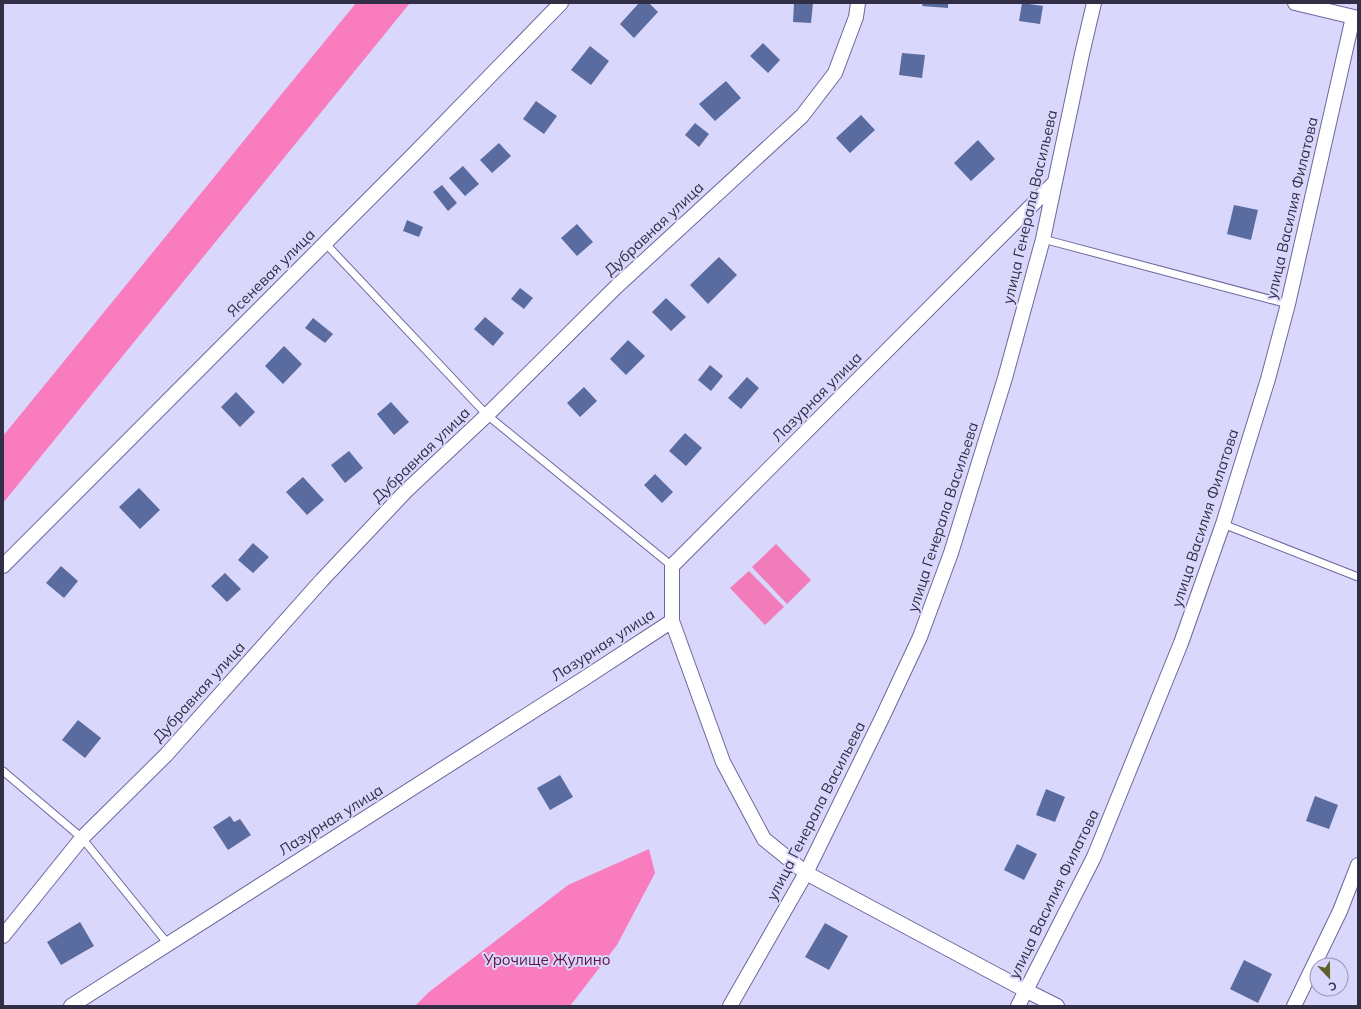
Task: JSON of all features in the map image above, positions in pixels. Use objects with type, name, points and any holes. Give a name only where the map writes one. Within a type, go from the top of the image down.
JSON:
[{"type":"street","name":"Ясеневая улица","points":[[3,566],[325,243],[561,3]]},
{"type":"street","name":"Дубравная улица","points":[[3,936],[82,838],[166,755],[322,580],[406,491],[487,415],[616,287],[802,116],[835,73],[856,17],[858,3]]},
{"type":"street","name":"улица Генерала Васильева","points":[[730,1006],[806,873],[920,637],[952,553],[1005,378],[1043,239],[1054,182],[1094,3]]},
{"type":"street","points":[[1295,3],[1356,17]]},
{"type":"street","name":"улица Василия Филатова","points":[[1018,1006],[1027,991],[1094,857],[1181,643],[1223,524],[1268,379],[1288,304],[1356,17]]},
{"type":"street","name":"Лазурная улица","points":[[71,1006],[672,621],[672,566],[1054,182]]},
{"type":"street","points":[[672,621],[723,762],[764,839],[806,873],[1027,991],[1058,1006]]},
{"type":"street","points":[[1294,1006],[1340,911],[1358,866]]},
{"type":"lane","points":[[1043,239],[1288,304]]},
{"type":"lane","points":[[325,243],[487,415],[672,566]]},
{"type":"lane","points":[[1223,524],[1358,577]]},
{"type":"lane","points":[[3,771],[82,838],[168,944]]},
{"type":"shaded area","points":[[776,544],[811,580],[787,604],[752,567]]},
{"type":"shaded area","points":[[749,571],[784,607],[765,625],[730,588]]},
{"type":"green space","points":[[356,3],[410,3],[3,503],[3,436]]},
{"type":"green space","name":"Урочище Жулино","points":[[649,849],[655,873],[617,945],[570,1006],[415,1006],[429,992],[568,885]]},
{"type":"building","points":[[639,3],[649,3],[658,12],[634,38],[620,24]]},
{"type":"building","points":[[794,3],[813,3],[811,23],[793,22]]},
{"type":"building","points":[[923,3],[948,3],[948,8],[922,6]]},
{"type":"building","points":[[1022,3],[1043,6],[1040,24],[1019,21]]},
{"type":"building","points":[[763,43],[780,60],[768,73],[750,56]]},
{"type":"building","points":[[590,46],[609,61],[591,85],[571,70]]},
{"type":"building","points":[[902,53],[925,55],[922,78],[899,75]]},
{"type":"building","points":[[726,81],[741,98],[715,121],[699,104]]},
{"type":"building","points":[[536,101],[557,116],[544,134],[523,119]]},
{"type":"building","points":[[861,115],[875,130],[850,153],[836,138]]},
{"type":"building","points":[[695,123],[709,134],[699,147],[685,135]]},
{"type":"building","points":[[978,140],[995,159],[971,181],[954,163]]},
{"type":"building","points":[[499,143],[511,156],[492,173],[480,160]]},
{"type":"building","points":[[463,166],[479,184],[465,196],[449,178]]},
{"type":"building","points":[[442,185],[457,203],[448,211],[433,192]]},
{"type":"building","points":[[1234,205],[1258,210],[1251,240],[1227,234]]},
{"type":"building","points":[[407,220],[423,227],[419,237],[403,231]]},
{"type":"building","points":[[577,224],[593,242],[577,256],[561,238]]},
{"type":"building","points":[[719,257],[737,275],[708,304],[690,285]]},
{"type":"building","points":[[520,288],[533,298],[524,309],[511,299]]},
{"type":"building","points":[[666,298],[686,317],[671,331],[652,312]]},
{"type":"building","points":[[485,317],[504,333],[493,346],[474,329]]},
{"type":"building","points":[[313,318],[333,334],[325,343],[305,328]]},
{"type":"building","points":[[628,340],[645,356],[626,375],[610,359]]},
{"type":"building","points":[[284,346],[302,364],[283,384],[265,366]]},
{"type":"building","points":[[710,365],[723,376],[711,391],[698,380]]},
{"type":"building","points":[[747,377],[759,388],[741,409],[728,398]]},
{"type":"building","points":[[584,387],[597,401],[580,417],[567,403]]},
{"type":"building","points":[[236,392],[255,412],[240,427],[221,407]]},
{"type":"building","points":[[391,402],[409,422],[394,435],[377,414]]},
{"type":"building","points":[[685,433],[702,448],[686,466],[669,451]]},
{"type":"building","points":[[349,451],[363,468],[345,483],[331,465]]},
{"type":"building","points":[[655,474],[673,492],[662,503],[644,485]]},
{"type":"building","points":[[303,477],[324,500],[307,515],[286,492]]},
{"type":"building","points":[[139,488],[160,510],[140,529],[119,507]]},
{"type":"building","points":[[253,543],[269,557],[253,573],[238,560]]},
{"type":"building","points":[[61,566],[78,581],[64,598],[46,583]]},
{"type":"building","points":[[225,573],[241,589],[227,602],[211,586]]},
{"type":"building","points":[[78,720],[101,738],[85,758],[62,740]]},
{"type":"building","points":[[560,775],[573,797],[550,810],[537,788]]},
{"type":"building","points":[[1046,789],[1065,797],[1055,822],[1036,815]]},
{"type":"building","points":[[1315,796],[1338,805],[1329,829],[1306,821]]},
{"type":"building","points":[[230,816],[234,822],[240,819],[251,835],[228,850],[213,827]]},
{"type":"building","points":[[1017,844],[1037,854],[1024,880],[1004,870]]},
{"type":"building","points":[[80,922],[94,946],[61,965],[47,942]]},
{"type":"building","points":[[825,923],[848,936],[829,970],[805,957]]},
{"type":"building","points":[[1244,960],[1272,974],[1258,1003],[1230,989]]}]
